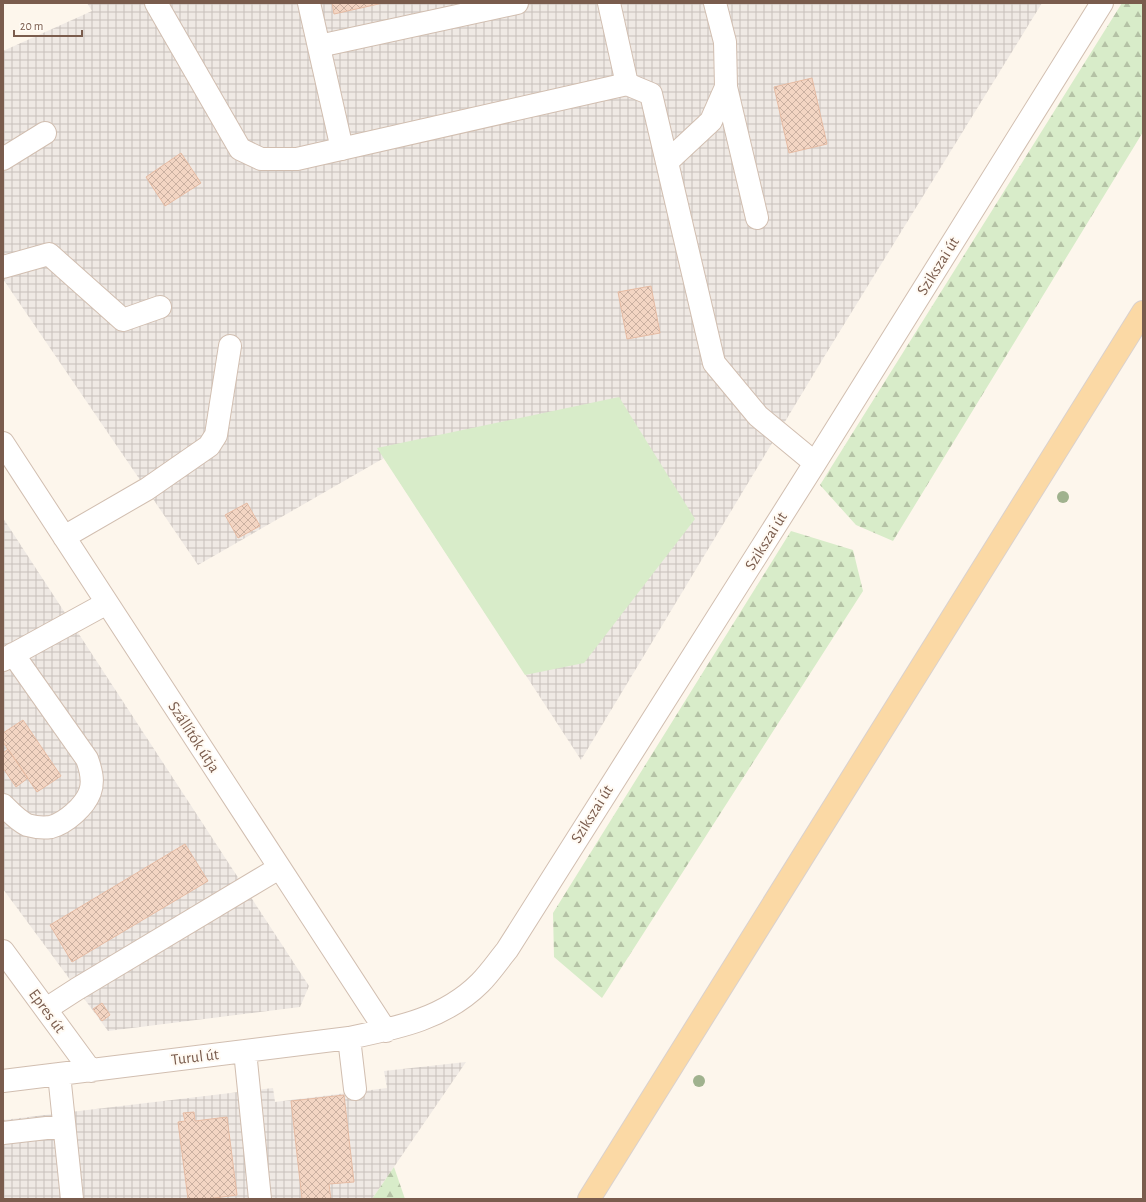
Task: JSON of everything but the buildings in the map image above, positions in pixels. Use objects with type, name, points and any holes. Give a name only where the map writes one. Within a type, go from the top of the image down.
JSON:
[{"type":"main road","points":[[589,1199],[1143,312]]},
{"type":"street","points":[[156,3],[240,150],[261,159],[297,159],[627,84],[651,94],[714,363],[758,416],[814,463]]},
{"type":"street","points":[[309,3],[342,149]]},
{"type":"street","points":[[319,46],[518,3]]},
{"type":"street","points":[[609,3],[627,84]]},
{"type":"street","points":[[715,3],[725,42],[726,87],[758,218]]},
{"type":"street","name":"Szikszai út","points":[[386,1031],[414,1023],[437,1014],[450,1006],[479,984],[507,950],[1102,3]]},
{"type":"street","points":[[667,162],[711,121],[726,87]]},
{"type":"street","points":[[3,159],[45,133]]},
{"type":"street","points":[[3,268],[49,254],[123,320],[160,307]]},
{"type":"street","points":[[64,537],[147,489],[209,446],[216,435],[230,346]]},
{"type":"street","name":"Szállítók útja","points":[[3,443],[386,1031]]},
{"type":"street","points":[[3,805],[15,818],[28,825],[52,827],[65,820],[76,811],[83,804],[90,792],[92,782],[91,770],[87,759],[8,657],[108,603]]},
{"type":"street","points":[[46,1009],[279,868]]},
{"type":"street","name":"Epres út","points":[[3,951],[91,1070]]},
{"type":"street","name":"Turul út","points":[[3,1081],[349,1038],[386,1031]]},
{"type":"street","points":[[349,1038],[355,1089]]},
{"type":"street","points":[[245,1051],[260,1199]]},
{"type":"street","points":[[58,1074],[72,1199]]},
{"type":"street","points":[[3,1133],[64,1126]]},
{"type":"shaded area","points":[[87,3],[1042,3],[824,357],[581,760],[384,458],[198,565],[3,279],[3,51],[92,11]]},
{"type":"shaded area","points":[[3,518],[309,986],[300,1007],[108,1031],[3,889]]},
{"type":"shaded area","points":[[466,1062],[372,1199],[3,1199],[3,1120],[273,1088],[275,1102],[387,1088],[384,1071]]},
{"type":"green space","points":[[1122,3],[1143,3],[1143,132],[893,541],[856,525],[820,485]]},
{"type":"green space","points":[[619,397],[695,519],[584,663],[525,675],[377,448]]},
{"type":"green space","points":[[791,531],[853,550],[863,591],[602,998],[554,957],[553,913]]},
{"type":"green space","points":[[394,1167],[405,1199],[372,1199]]}]
